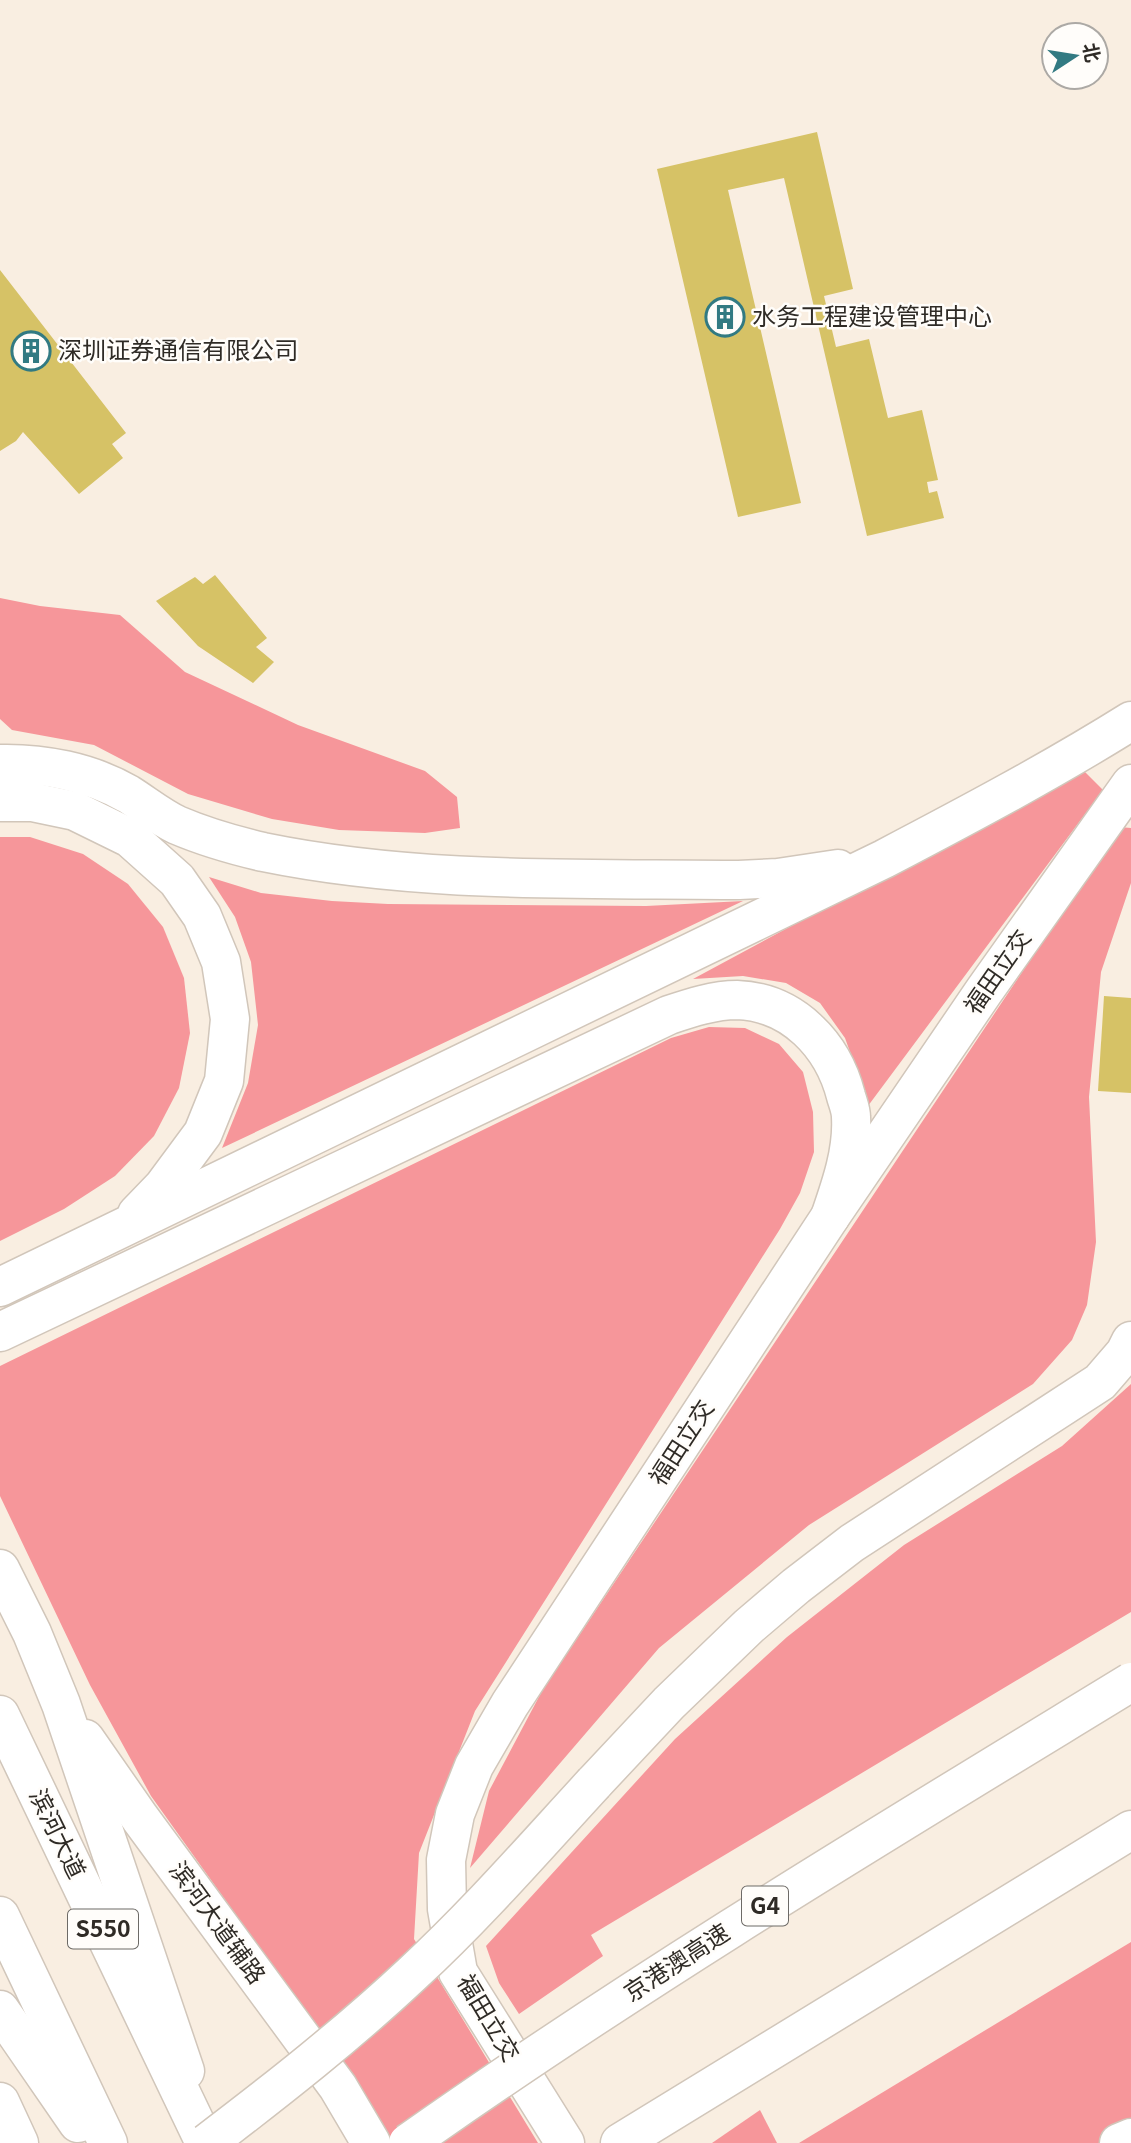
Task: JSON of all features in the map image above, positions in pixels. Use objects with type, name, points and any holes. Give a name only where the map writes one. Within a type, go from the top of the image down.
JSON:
[{"type":"main road","points":[[0,1287],[884,859],[1056,766],[1131,720]]},
{"type":"main road","points":[[0,764],[72,771],[125,792],[175,824],[221,842],[323,863],[430,874],[739,880],[821,872],[884,859]]},
{"type":"main road","name":"福田立交","points":[[565,2143],[458,1972],[447,1909],[446,1860],[455,1814],[474,1766],[510,1704],[830,1217],[984,991],[1131,784]]},
{"type":"main road","points":[[0,802],[32,802],[75,811],[131,838],[177,880],[202,916],[221,962],[230,1019],[223,1081],[203,1133],[163,1187],[126,1226]]},
{"type":"main road","points":[[0,1332],[669,1015],[702,1005],[737,1000],[772,1007],[799,1022],[825,1048],[842,1079],[851,1116],[849,1156],[830,1217]]},
{"type":"main road","points":[[207,2143],[313,2062],[414,1972],[463,1925],[669,1703],[749,1626],[852,1543],[1100,1382],[1125,1353],[1131,1341]]},
{"type":"main road","name":"滨河大道辅路","points":[[0,1569],[32,1633],[61,1704],[207,2143]]},
{"type":"main road","name":"京港澳高速","points":[[408,2143],[490,2085],[783,1895],[1131,1682]]},
{"type":"main road","name":"滨河大道辅路","points":[[61,1704],[140,1818],[338,2087],[372,2143]]},
{"type":"main road","name":"滨河大道","points":[[0,1715],[207,2143]]},
{"type":"main road","points":[[620,2143],[1131,1830]]},
{"type":"main road","points":[[0,1916],[108,2143]]},
{"type":"main road","points":[[0,2010],[92,2143]]},
{"type":"main road","points":[[0,2102],[19,2143]]},
{"type":"main road","points":[[1119,2143],[1131,2138]]},
{"type":"shaded area","points":[[0,598],[40,606],[120,615],[185,672],[298,725],[425,771],[457,797],[460,828],[425,833],[339,830],[272,819],[188,794],[94,745],[12,730],[0,719]]},
{"type":"shaded area","points":[[1082,769],[1103,790],[862,1114],[859,1077],[845,1038],[820,1003],[786,983],[743,976],[693,979]]},
{"type":"shaded area","points":[[1119,827],[1131,828],[1131,883],[1101,972],[1089,1097],[1096,1242],[1087,1305],[1072,1340],[1033,1384],[809,1525],[659,1648],[470,1868],[489,1791],[542,1691]]},
{"type":"shaded area","points":[[0,837],[30,837],[83,854],[128,884],[163,927],[184,978],[190,1033],[179,1088],[154,1136],[115,1176],[64,1209],[0,1241]]},
{"type":"shaded area","points":[[209,877],[261,893],[388,904],[646,906],[743,901],[222,1148],[248,1083],[258,1025],[251,962],[235,917]]},
{"type":"shaded area","points":[[709,1027],[745,1028],[779,1044],[803,1072],[813,1112],[814,1152],[800,1193],[780,1229],[475,1711],[419,1853],[414,1939],[538,2143],[392,2143],[369,2101],[151,1796],[90,1685],[0,1496],[0,1366],[671,1038]]},
{"type":"shaded area","points":[[1131,1384],[1131,1612],[591,1935],[603,1956],[519,2014],[499,1983],[486,1946],[675,1739],[787,1637],[904,1545],[1062,1446]]},
{"type":"shaded area","points":[[1131,1942],[1131,2143],[799,2143]]},
{"type":"shaded area","points":[[760,2110],[777,2143],[712,2143]]},
{"type":"building","name":"水务工程建设管理中心","points":[[817,132],[853,289],[824,296],[836,347],[869,339],[888,418],[922,410],[938,480],[927,482],[929,493],[937,491],[944,518],[867,536],[784,178],[728,190],[801,503],[738,517],[657,169]]},
{"type":"building","name":"深圳证券通信有限公司","points":[[0,270],[126,433],[112,444],[123,458],[79,494],[23,432],[16,441],[0,451]]},
{"type":"building","points":[[215,575],[267,638],[256,647],[274,662],[253,683],[198,646],[156,601],[195,577],[203,584]]},
{"type":"building","points":[[1104,996],[1131,998],[1131,1093],[1098,1091]]},
{"type":"place","name":"水务工程建设管理中心","points":[[725,317]]},
{"type":"place","name":"深圳证券通信有限公司","points":[[31,351]]}]
